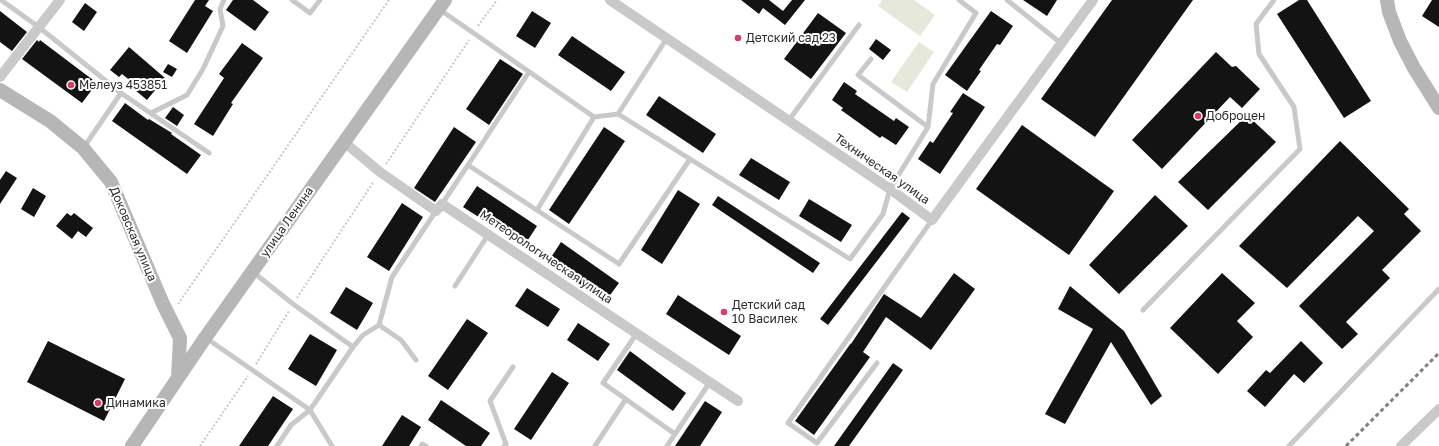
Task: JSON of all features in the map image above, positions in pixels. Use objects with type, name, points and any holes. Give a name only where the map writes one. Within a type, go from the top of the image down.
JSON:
[{"type":"main road","points":[[1386,0],[1388,12],[1400,41],[1414,68],[1439,108]]},
{"type":"main road","name":"улица Ленина","points":[[132,446],[205,338],[442,4]]},
{"type":"main road","name":"Доковская улица","points":[[0,90],[50,121],[83,148],[111,182],[180,338],[178,377]]},
{"type":"street","points":[[0,77],[40,28],[60,0]]},
{"type":"street","name":"Техническая улица","points":[[610,0],[890,189],[932,220],[1093,0]]},
{"type":"street","name":"Метеорологическая улица","points":[[344,142],[380,172],[439,208],[488,235],[738,400]]},
{"type":"street","points":[[1401,446],[1439,410]]},
{"type":"lane","points":[[2,0],[40,28],[121,93],[209,153]]},
{"type":"lane","points":[[151,113],[186,95],[203,69],[223,26],[220,9],[224,0]]},
{"type":"lane","points":[[292,0],[310,13],[320,0]]},
{"type":"lane","points":[[442,4],[473,33],[594,117],[618,114],[850,259],[883,214],[890,189],[928,126],[934,84],[976,13],[958,0]]},
{"type":"lane","points":[[1007,0],[1062,44]]},
{"type":"lane","points":[[1143,310],[1300,149],[1294,108],[1259,54],[1256,24],[1274,0]]},
{"type":"lane","points":[[789,120],[859,25]]},
{"type":"lane","points":[[618,114],[666,38]]},
{"type":"lane","points":[[871,59],[858,75],[928,126]]},
{"type":"lane","points":[[277,446],[291,425],[310,410],[353,347],[363,335],[379,325],[392,277],[529,72]]},
{"type":"lane","points":[[83,148],[121,93]]},
{"type":"lane","points":[[537,210],[594,117]]},
{"type":"lane","points":[[468,165],[619,264],[690,159]]},
{"type":"lane","points":[[877,363],[817,443],[788,423],[932,220]]},
{"type":"lane","points":[[455,286],[488,235]]},
{"type":"lane","points":[[252,271],[293,304],[353,347]]},
{"type":"lane","points":[[1289,446],[1439,289]]},
{"type":"lane","points":[[379,325],[401,340],[416,360]]},
{"type":"lane","points":[[636,333],[603,383],[675,434]]},
{"type":"lane","points":[[205,338],[310,410],[332,446]]},
{"type":"lane","points":[[504,446],[506,444],[490,401],[513,367]]},
{"type":"lane","points":[[667,446],[710,382]]},
{"type":"lane","points":[[595,446],[626,399]]},
{"type":"lane","points":[[421,446],[422,444],[426,446]]},
{"type":"path","points":[[169,316],[389,0]]},
{"type":"path","points":[[200,446],[380,172],[473,33],[497,0]]},
{"type":"shaded area","points":[[882,0],[914,0],[935,15],[920,36],[878,6]]},
{"type":"shaded area","points":[[919,42],[934,52],[907,92],[891,82]]},
{"type":"building","points":[[195,0],[209,0],[205,6],[213,11],[187,53],[169,41]]},
{"type":"building","points":[[233,0],[253,0],[269,12],[255,31],[226,10]]},
{"type":"building","points":[[741,0],[769,0],[783,11],[792,0],[805,0],[785,25],[763,8],[759,14]]},
{"type":"building","points":[[1023,0],[1057,0],[1047,16]]},
{"type":"building","points":[[1112,0],[1193,0],[1095,137],[1041,99]]},
{"type":"building","points":[[1299,0],[1307,0],[1371,101],[1344,118],[1277,14]]},
{"type":"building","points":[[1432,0],[1439,0],[1439,27],[1422,16]]},
{"type":"building","points":[[85,3],[97,12],[84,31],[72,22]]},
{"type":"building","points":[[0,11],[27,32],[12,51],[0,42]]},
{"type":"building","points":[[532,11],[551,23],[535,48],[516,36]]},
{"type":"building","points":[[991,11],[1013,26],[1000,45],[997,44],[967,91],[945,75]]},
{"type":"building","points":[[818,13],[846,33],[811,79],[784,59]]},
{"type":"building","points":[[572,36],[625,72],[611,91],[558,55]]},
{"type":"building","points":[[876,39],[891,50],[883,60],[869,49]]},
{"type":"building","points":[[37,40],[39,42],[40,40],[97,83],[82,103],[22,59]]},
{"type":"building","points":[[242,43],[263,58],[231,103],[233,104],[213,136],[194,124],[224,78],[219,74]]},
{"type":"building","points":[[129,47],[165,78],[147,100],[135,90],[138,87],[122,74],[119,77],[110,70]]},
{"type":"building","points":[[1216,52],[1232,67],[1236,66],[1260,89],[1242,108],[1230,97],[1162,169],[1132,140]]},
{"type":"building","points":[[500,59],[523,74],[489,125],[466,109]]},
{"type":"building","points":[[168,64],[177,69],[172,77],[163,72]]},
{"type":"building","points":[[844,82],[857,91],[855,94],[894,121],[896,118],[909,127],[896,145],[882,136],[880,138],[841,110],[843,108],[832,100]]},
{"type":"building","points":[[963,93],[985,107],[940,174],[918,159],[930,141],[933,143],[953,113],[950,112]]},
{"type":"building","points":[[659,96],[716,134],[703,153],[646,115]]},
{"type":"building","points":[[125,103],[148,120],[149,119],[172,133],[171,134],[201,155],[187,174],[112,121]]},
{"type":"building","points":[[173,107],[184,115],[177,126],[165,118]]},
{"type":"building","points":[[1247,115],[1276,142],[1208,210],[1178,182]]},
{"type":"building","points":[[1022,125],[1114,191],[1069,255],[976,189]]},
{"type":"building","points":[[454,127],[476,142],[435,202],[414,188]]},
{"type":"building","points":[[604,127],[625,141],[569,224],[549,210]]},
{"type":"building","points":[[1340,141],[1409,209],[1404,214],[1421,231],[1382,270],[1390,278],[1346,322],[1358,334],[1342,349],[1299,306],[1374,231],[1358,216],[1287,288],[1239,246]]},
{"type":"building","points":[[751,158],[790,182],[779,200],[739,175]]},
{"type":"building","points":[[6,171],[17,178],[0,204],[0,180]]},
{"type":"building","points":[[477,186],[537,226],[524,246],[463,207]]},
{"type":"building","points":[[33,188],[46,196],[34,217],[21,209]]},
{"type":"building","points":[[678,190],[700,204],[662,264],[641,250]]},
{"type":"building","points":[[1155,195],[1188,226],[1119,294],[1089,265]]},
{"type":"building","points":[[718,196],[820,263],[813,273],[712,205]]},
{"type":"building","points":[[809,199],[852,225],[841,242],[799,216]]},
{"type":"building","points":[[402,203],[423,217],[389,271],[367,257]]},
{"type":"building","points":[[902,212],[910,218],[828,325],[820,319]]},
{"type":"building","points":[[67,213],[71,216],[74,213],[93,228],[86,237],[78,231],[72,239],[56,226]]},
{"type":"building","points":[[561,242],[619,283],[605,302],[548,262]]},
{"type":"building","points":[[954,273],[975,289],[931,350],[886,317],[863,352],[870,357],[814,435],[795,421],[851,344],[884,294],[921,318]]},
{"type":"building","points":[[1222,273],[1255,303],[1237,321],[1253,337],[1218,374],[1170,328]]},
{"type":"building","points":[[1070,286],[1124,331],[1162,396],[1151,405],[1111,342],[1065,424],[1045,414],[1093,329],[1058,309]]},
{"type":"building","points":[[346,287],[373,303],[357,330],[330,313]]},
{"type":"building","points":[[527,288],[560,309],[548,327],[515,306]]},
{"type":"building","points":[[678,295],[741,336],[729,355],[666,314]]},
{"type":"building","points":[[467,319],[488,333],[448,390],[428,376]]},
{"type":"building","points":[[578,323],[610,344],[598,361],[567,340]]},
{"type":"building","points":[[310,334],[337,350],[316,386],[288,369]]},
{"type":"building","points":[[48,341],[125,379],[104,421],[27,382]]},
{"type":"building","points":[[1301,341],[1323,363],[1304,383],[1294,374],[1265,407],[1247,391],[1266,370],[1270,373]]},
{"type":"building","points":[[630,351],[686,393],[673,411],[617,370]]},
{"type":"building","points":[[893,363],[903,370],[849,446],[834,446]]},
{"type":"building","points":[[552,372],[569,383],[531,440],[514,429]]},
{"type":"building","points":[[273,396],[293,409],[268,446],[239,446]]},
{"type":"building","points":[[441,400],[490,433],[481,446],[466,446],[428,420]]},
{"type":"building","points":[[705,401],[722,412],[700,446],[675,446]]},
{"type":"building","points":[[402,415],[421,427],[409,446],[382,446]]},
{"type":"railway","points":[[1346,446],[1439,353]]},
{"type":"place","name":"Детский сад 23","points":[[738,38]]},
{"type":"place","name":"Мелеуз 453851","points":[[71,85]]},
{"type":"place","name":"Доброцен","points":[[1198,116]]},
{"type":"place","name":"Детский сад 10 Василек","points":[[724,312]]},
{"type":"place","name":"Динамика","points":[[98,403]]}]
